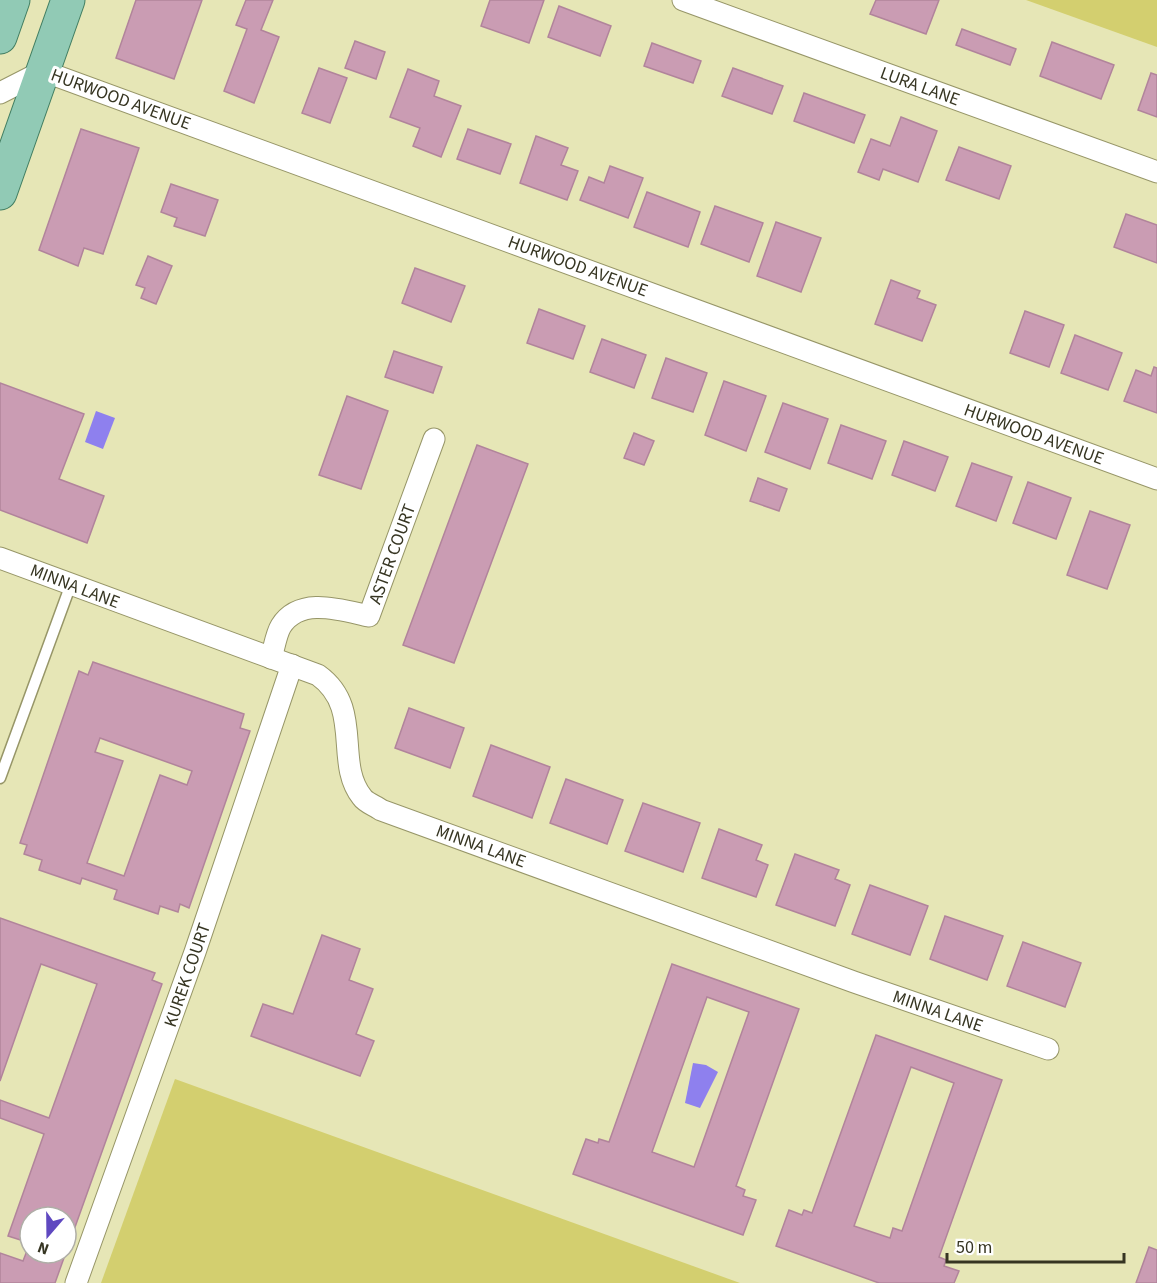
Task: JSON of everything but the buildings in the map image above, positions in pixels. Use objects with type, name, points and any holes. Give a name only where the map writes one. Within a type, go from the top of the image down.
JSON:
[{"type":"main road","points":[[0,37],[12,0]]},
{"type":"main road","points":[[0,193],[69,0]]},
{"type":"street","name":"LURA LANE","points":[[683,0],[1157,172]]},
{"type":"street","name":"HURWOOD AVENUE","points":[[0,93],[43,71],[1157,479]]},
{"type":"street","name":"ASTER COURT","points":[[272,658],[281,626],[301,609],[328,608],[369,616],[434,439]]},
{"type":"street","name":"MINNA LANE","points":[[0,558],[318,675],[329,683],[341,699],[353,778],[362,798],[381,810],[854,982],[1048,1049]]},
{"type":"street","name":"KUREK COURT","points":[[76,1283],[184,985],[292,665]]},
{"type":"lane","points":[[0,778],[71,584]]},
{"type":"shaded area","points":[[1026,0],[1157,0],[1157,47]]},
{"type":"shaded area","points":[[96,411],[115,418],[103,449],[85,442]]},
{"type":"shaded area","points":[[693,1063],[706,1065],[718,1072],[700,1108],[685,1103]]},
{"type":"shaded area","points":[[175,1079],[740,1283],[101,1283]]}]
